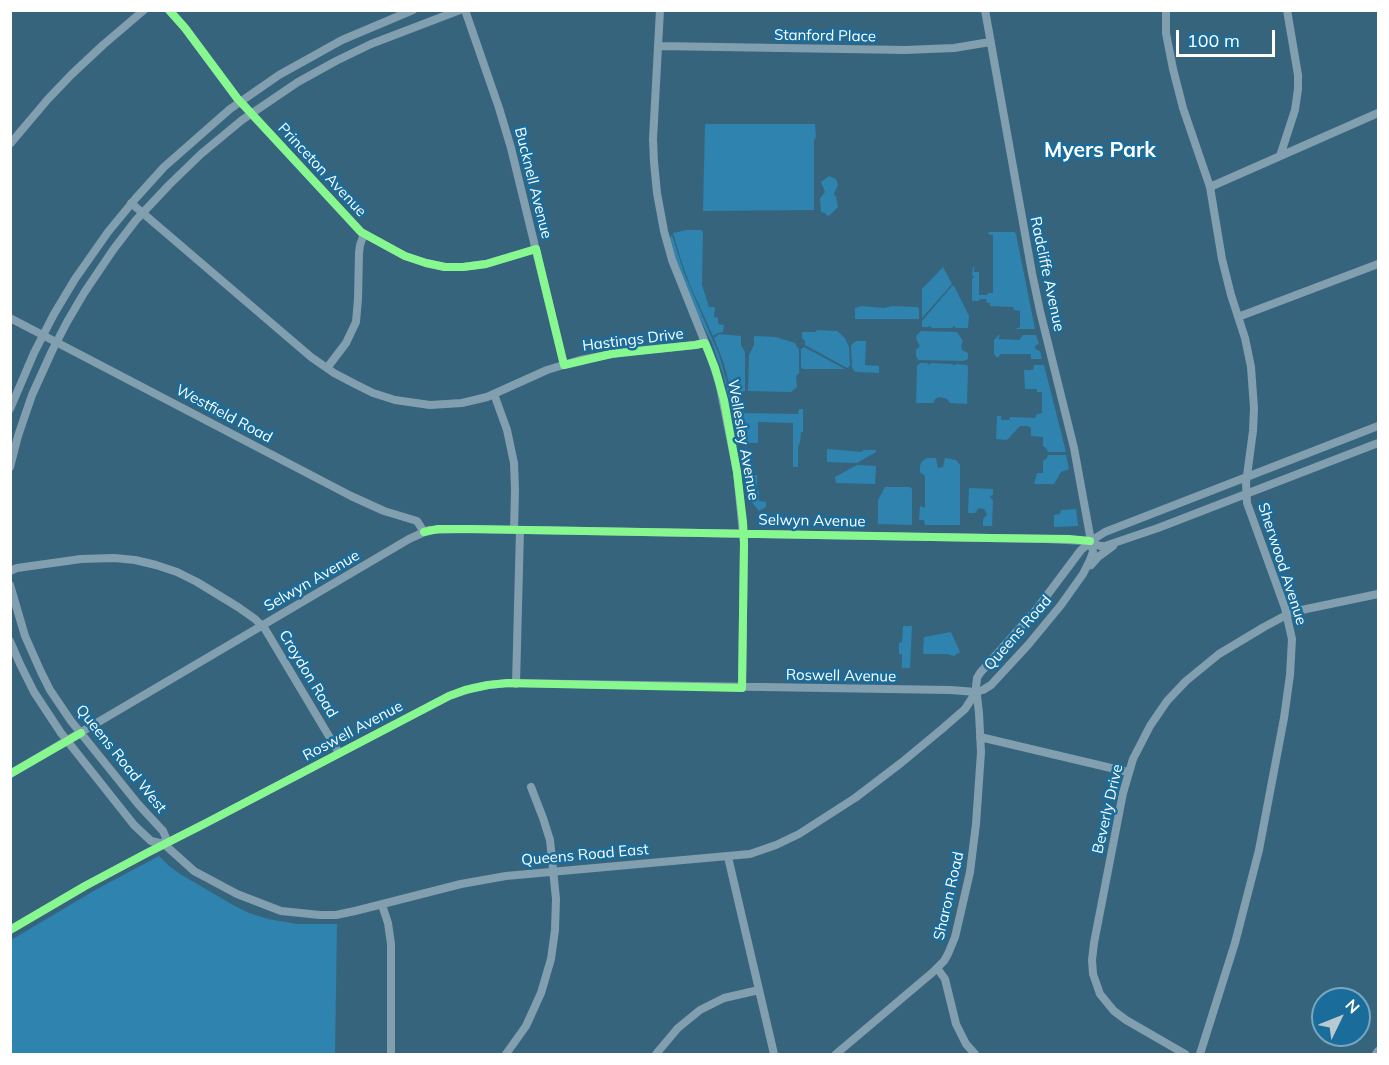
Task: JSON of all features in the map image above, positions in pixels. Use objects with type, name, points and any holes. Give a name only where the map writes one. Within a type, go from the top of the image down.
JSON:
[{"type":"street","points":[[10,144],[72,74],[144,10]]},
{"type":"street","name":"Princeton Avenue","points":[[169,10],[240,102],[351,223],[364,234],[408,257],[445,267],[486,264],[536,249]]},
{"type":"street","points":[[10,409],[43,335],[60,302],[82,268],[131,203],[174,158],[210,125],[288,70],[329,46],[413,10]]},
{"type":"street","points":[[10,467],[28,406],[56,342],[102,266],[143,213],[169,185],[251,113],[307,77],[396,33],[462,10]]},
{"type":"street","name":"Bucknell Avenue","points":[[462,10],[508,137],[564,364]]},
{"type":"street","name":"Wellesley Avenue","points":[[660,10],[653,150],[659,208],[672,260],[715,368],[724,400],[737,472],[744,533],[742,688]]},
{"type":"street","name":"Radcliffe Avenue","points":[[985,10],[1032,273],[1075,450],[1090,541]]},
{"type":"street","name":"Sherwood Avenue","points":[[1166,10],[1168,46],[1175,78],[1210,187],[1222,259],[1250,357],[1254,390],[1254,424],[1246,478],[1246,495],[1250,514],[1287,614],[1292,639],[1284,718],[1258,857],[1233,951],[1200,1054]]},
{"type":"street","points":[[1280,156],[1297,102],[1298,80],[1287,10]]},
{"type":"street","name":"Stanford Place","points":[[658,46],[905,50],[954,48],[990,42]]},
{"type":"street","points":[[1210,187],[1378,113]]},
{"type":"street","points":[[1288,132],[1293,142],[1303,146]]},
{"type":"street","name":"Hastings Drive","points":[[131,203],[298,346],[327,368],[365,390],[388,398],[430,405],[471,401],[494,394],[564,364],[611,354],[705,343]]},
{"type":"street","points":[[327,368],[346,343],[355,325],[358,306],[359,253],[364,234]]},
{"type":"street","points":[[1238,317],[1378,264]]},
{"type":"street","name":"Westfield Road","points":[[10,318],[351,496],[384,511],[417,521],[424,531]]},
{"type":"street","points":[[494,394],[507,430],[514,463],[517,530],[516,684]]},
{"type":"street","name":"Queens Road","points":[[1090,541],[1093,554],[1083,574],[1061,605],[1009,666],[988,687],[976,692],[977,678],[980,673],[1025,623],[1062,577],[1079,551],[1090,541],[1105,532],[1378,426]]},
{"type":"street","points":[[1090,541],[1102,546],[1121,541],[1378,443]]},
{"type":"street","name":"Selwyn Avenue","points":[[10,774],[424,531],[438,529],[744,533],[1090,541]]},
{"type":"street","points":[[1083,574],[1098,557],[1121,541]]},
{"type":"street","name":"Croydon Road","points":[[10,571],[24,567],[100,558],[121,558],[144,561],[194,580],[231,602],[262,626],[339,753]]},
{"type":"street","name":"Queens Road West","points":[[10,585],[22,628],[41,672],[56,699],[138,804],[163,831],[166,838],[164,844],[151,841],[134,825],[67,741],[34,692],[10,641]]},
{"type":"street","name":"Beverly Drive","points":[[1185,1054],[1114,1011],[1100,994],[1093,974],[1093,950],[1123,792],[1137,750],[1149,726],[1178,688],[1218,655],[1287,614],[1378,594]]},
{"type":"street","name":"Roswell Avenue","points":[[10,930],[93,881],[454,693],[488,685],[516,684],[976,692]]},
{"type":"street","name":"Sharon Road","points":[[836,1054],[937,968],[946,958],[953,943],[970,872],[978,810],[980,737],[976,692]]},
{"type":"street","name":"Queens Road East","points":[[164,844],[200,875],[234,893],[275,909],[303,914],[328,915],[348,913],[467,883],[506,876],[750,854],[783,842],[844,806],[938,733],[964,709],[976,692]]},
{"type":"street","points":[[980,737],[1128,772]]},
{"type":"street","points":[[506,1054],[529,1019],[541,993],[553,951],[556,922],[548,831],[531,787]]},
{"type":"street","points":[[728,857],[774,1054]]},
{"type":"street","points":[[382,905],[391,944],[391,1054]]},
{"type":"street","points":[[937,968],[945,979],[956,1024],[962,1037],[975,1054]]},
{"type":"street","points":[[656,1054],[678,1028],[700,1010],[724,998],[759,990]]},
{"type":"shaded area","points":[[705,124],[815,124],[814,210],[703,211]]},
{"type":"shaded area","points":[[829,176],[836,179],[838,185],[834,194],[838,207],[828,216],[821,212],[820,198],[825,192],[821,182]]},
{"type":"shaded area","points":[[687,230],[703,232],[702,285],[709,307],[715,307],[714,317],[718,318],[718,324],[724,325],[723,332],[713,336],[690,285],[673,233]]},
{"type":"shaded area","points":[[989,232],[1014,232],[1016,234],[1035,329],[1015,329],[1020,327],[1020,311],[1014,310],[1013,307],[990,306],[986,299],[972,301],[974,266],[974,272],[979,272],[979,295],[993,293],[993,235],[988,234]]},
{"type":"shaded area","points":[[672,235],[684,273],[719,355],[731,397],[729,398],[712,343],[687,293],[669,239]]},
{"type":"shaded area","points":[[943,267],[952,284],[922,318],[922,289]]},
{"type":"shaded area","points":[[952,286],[969,316],[968,328],[922,327],[922,321]]},
{"type":"shaded area","points":[[861,306],[917,307],[919,319],[855,319],[855,308]]},
{"type":"shaded area","points":[[817,330],[837,331],[845,338],[849,347],[850,366],[847,368],[805,345],[802,332],[816,332]]},
{"type":"shaded area","points":[[921,331],[957,332],[963,341],[962,350],[968,353],[968,359],[963,361],[918,360],[916,350],[920,346],[916,336]]},
{"type":"shaded area","points":[[719,334],[741,336],[741,345],[745,352],[745,391],[732,395],[714,338]]},
{"type":"shaded area","points":[[999,335],[998,339],[1019,340],[1023,335],[1036,335],[1039,344],[1035,348],[1040,351],[1042,359],[1031,359],[1031,354],[1001,354],[997,358],[994,354],[994,340]]},
{"type":"shaded area","points":[[754,336],[776,337],[795,343],[799,349],[797,387],[791,392],[748,391],[749,355],[754,345]]},
{"type":"shaded area","points":[[857,341],[866,341],[865,365],[879,366],[879,373],[854,371],[851,346]]},
{"type":"shaded area","points":[[804,347],[845,369],[803,369],[801,349]]},
{"type":"shaded area","points":[[920,363],[929,365],[931,363],[967,365],[967,404],[950,403],[941,397],[936,398],[933,403],[916,403],[917,366]]},
{"type":"shaded area","points":[[1034,365],[1044,365],[1066,452],[1048,452],[1043,446],[1043,437],[1031,436],[1031,428],[1028,426],[1020,426],[1007,440],[996,439],[997,416],[1001,416],[1001,420],[1009,420],[1010,417],[1035,418],[1037,414],[1042,413],[1042,392],[1037,392],[1037,389],[1025,389],[1024,370],[1033,370]]},
{"type":"shaded area","points":[[743,406],[744,413],[798,414],[799,409],[803,409],[803,432],[801,432],[798,447],[798,467],[793,467],[793,423],[758,422],[758,443],[740,443],[734,407]]},
{"type":"shaded area","points":[[827,449],[862,452],[863,450],[876,450],[876,452],[857,463],[827,462]]},
{"type":"shaded area","points":[[1048,455],[1066,455],[1069,469],[1061,472],[1054,484],[1034,484],[1037,473],[1043,473],[1043,461]]},
{"type":"shaded area","points":[[927,458],[936,458],[938,468],[943,467],[945,458],[956,460],[960,465],[960,525],[925,525],[924,520],[919,520],[920,506],[925,508],[925,476],[920,472],[920,466]]},
{"type":"shaded area","points":[[857,465],[876,466],[875,484],[836,483],[835,477]]},
{"type":"shaded area","points":[[746,475],[757,475],[759,501],[766,502],[766,507],[759,511],[750,500]]},
{"type":"shaded area","points":[[885,487],[910,487],[912,489],[912,525],[878,524],[878,500]]},
{"type":"shaded area","points":[[969,488],[993,489],[990,497],[993,501],[992,526],[983,526],[983,519],[987,514],[984,509],[979,508],[975,513],[968,513]]},
{"type":"shaded area","points":[[1076,509],[1078,526],[1054,527],[1054,515],[1060,514],[1061,510]]},
{"type":"shaded area","points":[[903,626],[912,626],[910,668],[902,668],[902,654],[899,654]]},
{"type":"shaded area","points":[[951,632],[960,652],[954,656],[923,654],[924,637]]},
{"type":"shaded area","points":[[159,856],[180,874],[249,913],[297,924],[337,924],[335,1054],[11,1054],[11,940],[97,889]]},
{"type":"cycle path","points":[[10,930],[147,853],[449,696],[465,690],[508,683],[742,688],[743,522],[724,400],[705,343],[611,354],[564,365],[536,249],[486,264],[445,267],[405,256],[361,232],[237,98],[169,10]]},
{"type":"cycle path","points":[[424,532],[438,529],[469,529],[1090,541]]},
{"type":"cycle path","points":[[10,774],[81,733]]},
{"type":"district","name":"Myers Park","points":[[1100,151]]}]
